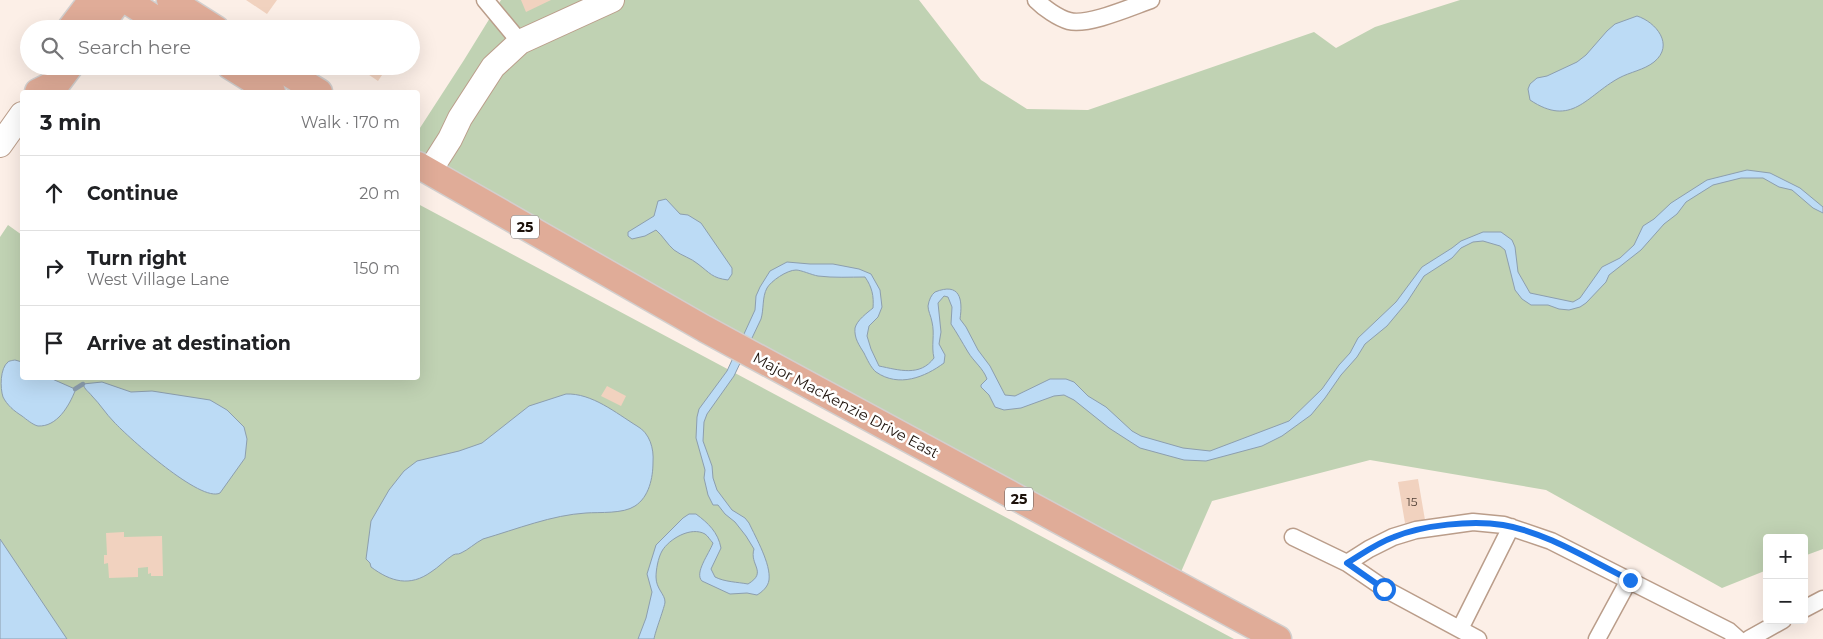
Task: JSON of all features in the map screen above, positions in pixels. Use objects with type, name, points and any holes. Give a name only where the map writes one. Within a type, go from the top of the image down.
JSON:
[{"type":"main road","points":[[77,20],[92,0]]},
{"type":"main road","points":[[105,20],[119,0]]},
{"type":"main road","points":[[126,0],[157,20]]},
{"type":"main road","points":[[170,0],[202,20]]},
{"type":"main road","points":[[38,90],[40,75]]},
{"type":"main road","points":[[42,90],[58,82],[63,75]]},
{"type":"main road","points":[[245,75],[269,90]]},
{"type":"main road","points":[[291,75],[315,90]]},
{"type":"main road","name":"Major MacKenzie Drive East","points":[[423,168],[705,328],[1278,639]]},
{"type":"street","points":[[485,0],[520,42]]},
{"type":"street","points":[[1036,0],[1069,21],[1088,21],[1151,0]]},
{"type":"street","points":[[423,168],[450,140],[460,118],[493,67],[520,42],[608,1]]},
{"type":"street","points":[[0,145],[20,117]]},
{"type":"street","points":[[1347,563],[1393,537],[1416,530],[1473,522],[1511,527],[1551,541],[1729,631],[1738,639]]},
{"type":"street","points":[[1460,629],[1511,527]]},
{"type":"street","points":[[1293,537],[1347,563],[1384,589],[1478,639]]},
{"type":"street","points":[[1597,639],[1630,580]]},
{"type":"street","points":[[1808,607],[1823,599]]},
{"type":"street","points":[[1749,639],[1776,624]]},
{"type":"green space","points":[[501,0],[919,0],[981,80],[1027,109],[1088,110],[1314,32],[1336,48],[1375,27],[1460,0],[1823,0],[1823,549],[1808,555],[1808,534],[1763,534],[1763,572],[1722,588],[1546,490],[1370,460],[1212,501],[1170,597],[420,171],[420,128]]},
{"type":"green space","points":[[420,205],[1234,639],[0,639],[0,237],[8,225],[20,234],[20,380],[420,380]]},
{"type":"water","points":[[1637,16],[1651,23],[1663,42],[1660,55],[1654,62],[1619,78],[1578,106],[1568,110],[1557,111],[1545,108],[1530,100],[1528,89],[1530,84],[1537,78],[1547,76],[1577,62],[1615,24]]},
{"type":"water","points":[[1747,170],[1770,173],[1800,188],[1823,207],[1823,213],[1813,208],[1792,190],[1779,187],[1763,178],[1741,178],[1713,185],[1686,202],[1677,214],[1664,224],[1641,250],[1609,275],[1606,282],[1586,303],[1569,310],[1548,305],[1531,305],[1522,299],[1515,290],[1505,250],[1500,246],[1483,241],[1473,242],[1461,248],[1452,258],[1424,276],[1407,302],[1387,326],[1365,344],[1357,357],[1311,415],[1282,436],[1262,446],[1206,461],[1184,460],[1140,448],[1109,428],[1074,400],[1064,395],[1054,396],[1021,408],[1004,410],[995,407],[989,395],[981,387],[987,379],[985,375],[970,356],[951,324],[952,307],[948,297],[944,296],[938,303],[941,332],[939,344],[945,355],[944,363],[929,373],[912,379],[903,380],[885,377],[872,368],[855,335],[855,328],[858,322],[873,308],[872,292],[865,277],[824,277],[792,270],[776,279],[767,288],[764,295],[761,319],[734,376],[707,414],[704,422],[703,441],[712,466],[717,490],[732,510],[745,518],[749,523],[768,566],[768,583],[757,595],[747,593],[730,594],[702,581],[700,578],[701,568],[713,543],[706,535],[699,532],[681,535],[665,546],[658,560],[656,581],[665,602],[654,639],[638,639],[646,618],[652,592],[647,574],[656,545],[689,514],[696,514],[700,517],[712,528],[718,537],[721,548],[711,569],[715,577],[748,584],[757,576],[753,555],[754,549],[735,522],[718,505],[713,505],[708,495],[704,478],[705,470],[696,438],[697,417],[699,409],[727,371],[755,310],[756,296],[760,287],[770,271],[787,262],[833,264],[859,269],[871,274],[880,290],[882,307],[878,317],[869,326],[867,336],[879,366],[909,371],[916,370],[928,364],[934,358],[933,326],[928,304],[935,292],[950,289],[958,294],[960,299],[960,319],[978,350],[990,366],[1005,395],[1015,396],[1050,379],[1066,379],[1074,382],[1088,396],[1106,407],[1132,431],[1141,436],[1183,448],[1210,451],[1289,421],[1322,389],[1350,353],[1358,338],[1396,302],[1422,267],[1461,241],[1483,232],[1501,232],[1512,240],[1515,247],[1518,272],[1530,293],[1573,302],[1580,298],[1602,267],[1620,258],[1634,245],[1643,226],[1654,219],[1671,203],[1707,180]]},
{"type":"water","points":[[666,199],[680,214],[688,215],[701,223],[732,268],[732,274],[728,280],[715,276],[674,250],[656,230],[645,236],[632,239],[628,236],[628,232],[654,216],[658,201]]},
{"type":"water","points":[[15,360],[20,361],[20,380],[55,380],[75,389],[66,409],[51,423],[38,426],[14,410],[3,397],[1,389],[3,369],[8,362]]},
{"type":"water","points":[[102,382],[131,392],[152,391],[210,400],[227,410],[244,427],[247,439],[245,458],[220,493],[211,493],[182,479],[149,454],[122,430],[83,384]]},
{"type":"water","points":[[566,394],[594,400],[641,429],[648,437],[652,447],[653,468],[649,487],[640,502],[630,509],[560,516],[483,539],[464,552],[453,555],[431,572],[416,580],[401,581],[393,579],[371,567],[366,559],[371,521],[389,490],[404,471],[417,461],[459,451],[482,443],[529,406]]},
{"type":"water","points":[[0,539],[67,639],[0,639]]},
{"type":"building","points":[[246,0],[277,0],[267,14]]},
{"type":"building","points":[[521,0],[551,0],[526,12]]},
{"type":"building","points":[[369,75],[382,75],[378,81]]},
{"type":"building","points":[[607,386],[626,396],[621,406],[601,396]]},
{"type":"building","points":[[1418,479],[1425,520],[1405,523],[1398,482]]},
{"type":"building","points":[[124,532],[124,537],[162,536],[163,576],[151,576],[151,573],[148,574],[148,567],[138,568],[138,577],[109,578],[108,563],[104,564],[104,555],[107,555],[106,533]]},
{"type":"waterway","points":[[75,389],[83,384]]},
{"type":"route","points":[[1384,589],[1347,563],[1393,537],[1416,530],[1473,522],[1504,525],[1529,532],[1630,580]]}]
